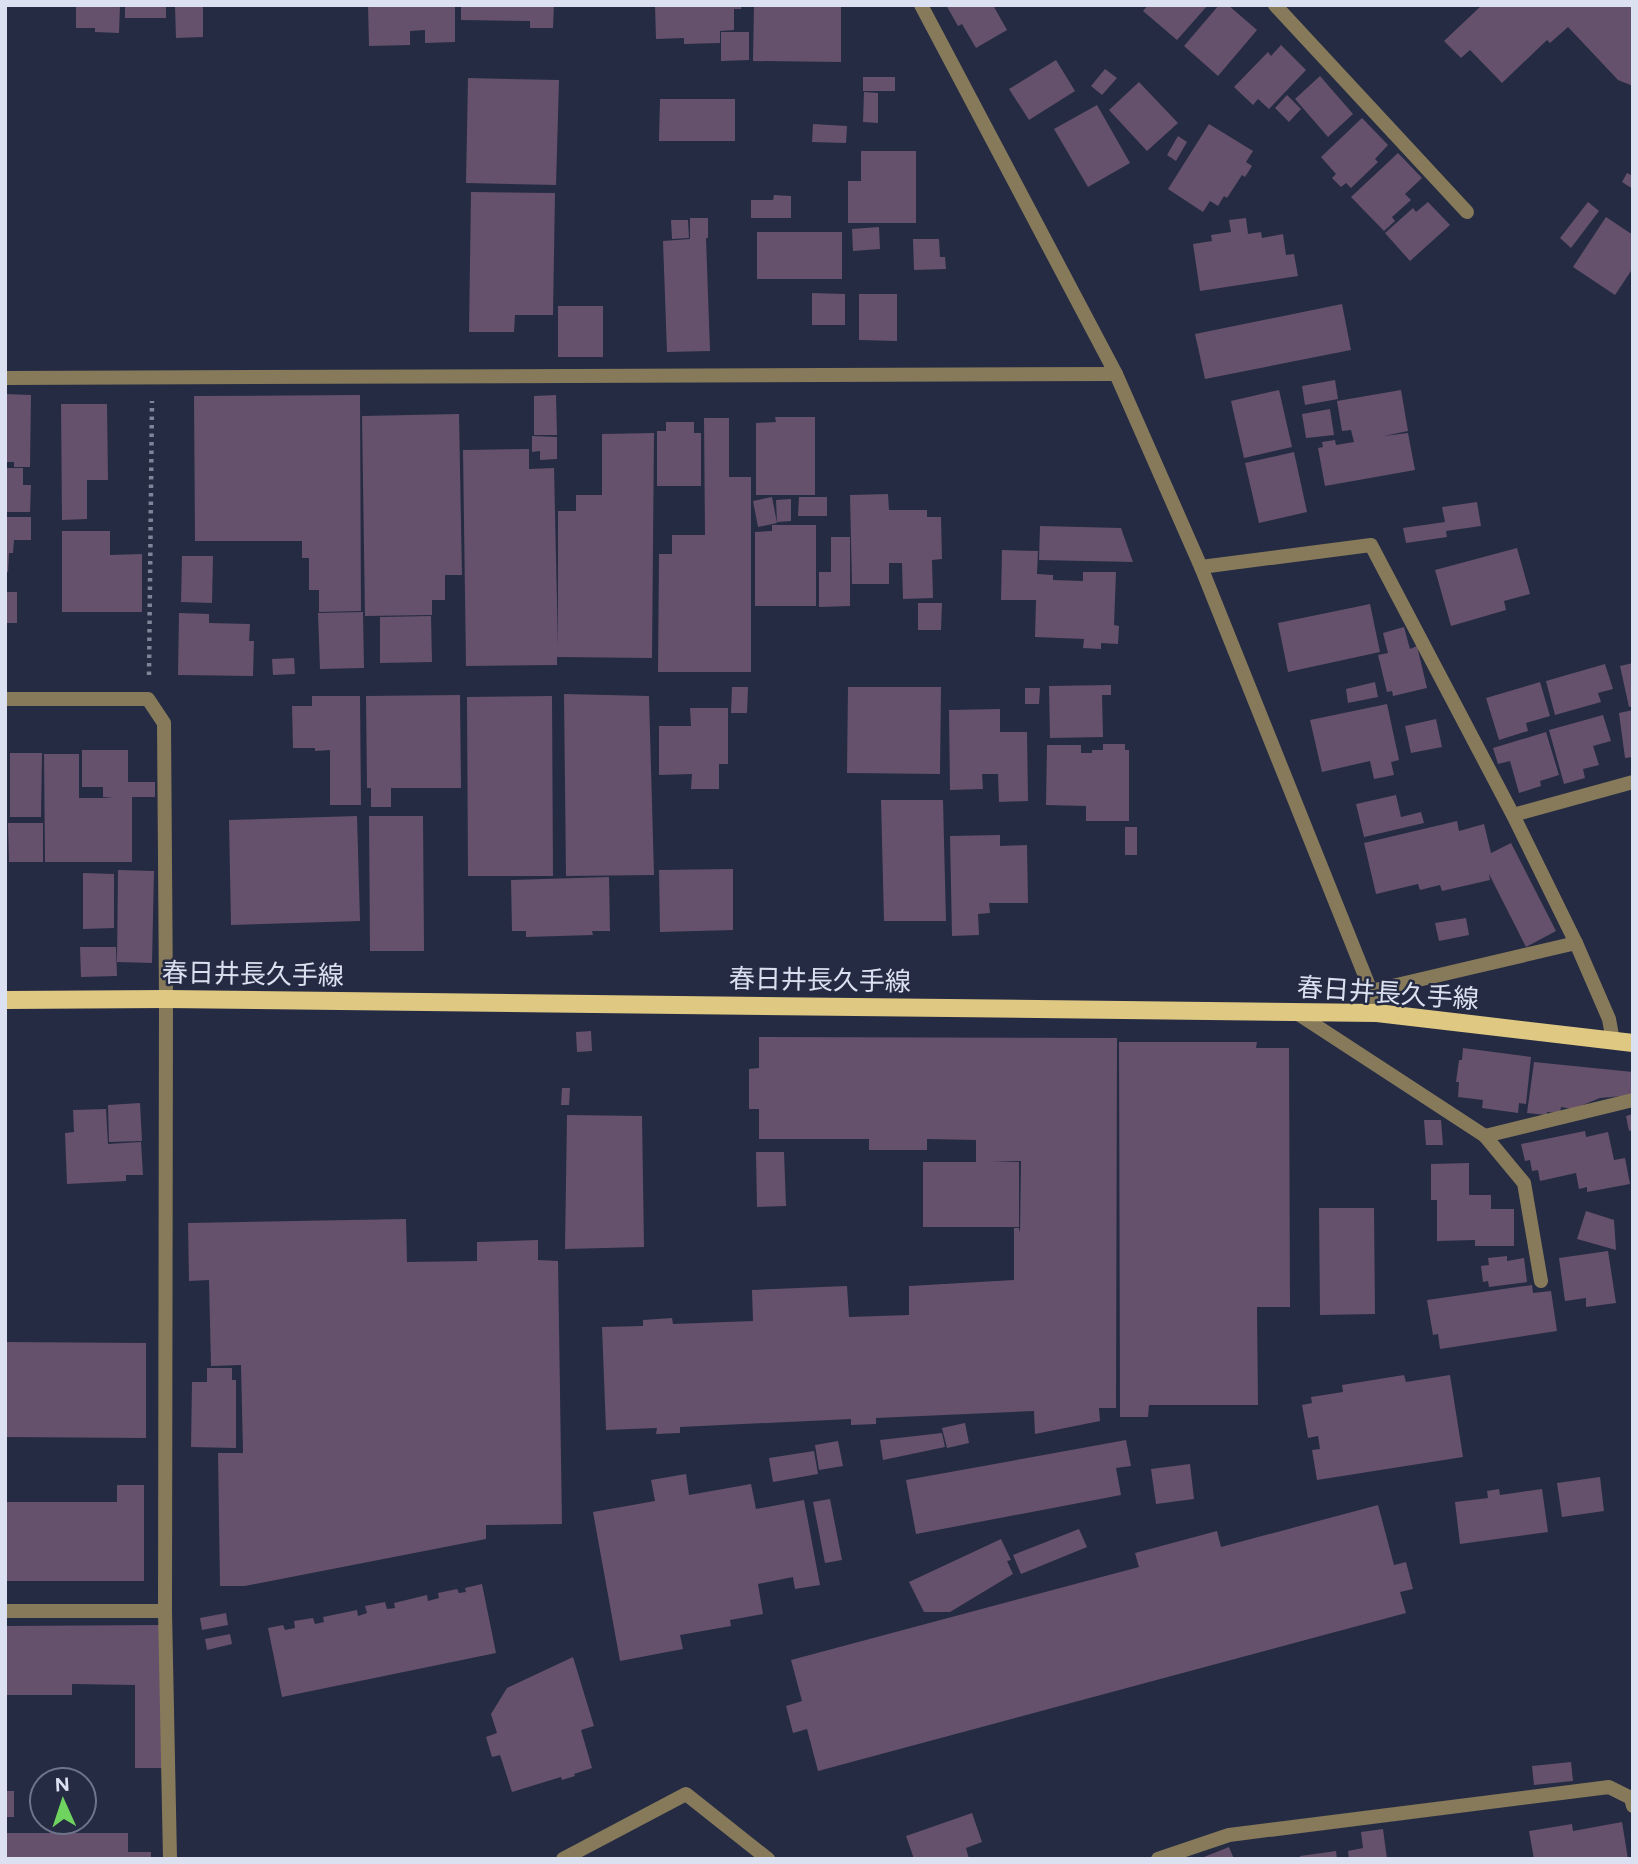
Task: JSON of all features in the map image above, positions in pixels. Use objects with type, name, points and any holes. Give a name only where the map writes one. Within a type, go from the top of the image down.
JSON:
[{"type":"main road","name":"春日井長久手線","points":[[5,1000],[166,999],[1377,1013],[1633,1043]]},
{"type":"street","points":[[921,5],[1116,374],[1201,567],[1371,991],[1377,1013]]},
{"type":"street","points":[[1275,5],[1466,212]]},
{"type":"street","points":[[5,378],[1116,374]]},
{"type":"street","points":[[1201,567],[1371,545],[1513,815],[1576,943],[1609,1018],[1613,1041]]},
{"type":"street","points":[[5,699],[148,699],[164,723],[165,1611],[170,1859]]},
{"type":"street","points":[[1513,815],[1633,782]]},
{"type":"street","points":[[1371,991],[1576,943]]},
{"type":"street","points":[[1294,1012],[1485,1136],[1524,1183],[1541,1281]]},
{"type":"street","points":[[1485,1136],[1633,1100]]},
{"type":"street","points":[[5,1611],[165,1611]]},
{"type":"street","points":[[1158,1859],[1229,1835],[1609,1787],[1631,1798],[1633,1806]]},
{"type":"street","points":[[563,1859],[687,1794],[768,1859]]},
{"type":"path","points":[[148,699],[152,379]]},
{"type":"building","points":[[76,5],[120,5],[119,33],[95,32],[95,28],[76,28]]},
{"type":"building","points":[[125,5],[166,5],[166,18],[125,18]]},
{"type":"building","points":[[368,5],[455,5],[455,42],[425,43],[425,30],[410,31],[410,45],[369,46]]},
{"type":"building","points":[[461,5],[554,5],[553,28],[530,28],[530,21],[461,20]]},
{"type":"building","points":[[655,5],[741,5],[741,9],[734,9],[734,30],[720,31],[720,43],[684,44],[684,38],[656,39]]},
{"type":"building","points":[[754,5],[841,5],[841,62],[753,61]]},
{"type":"building","points":[[946,5],[993,5],[1007,30],[976,48],[962,24],[958,26]]},
{"type":"building","points":[[1148,5],[1208,5],[1177,40],[1143,11]]},
{"type":"building","points":[[1219,5],[1228,5],[1257,30],[1218,76],[1184,46]]},
{"type":"building","points":[[1482,5],[1633,5],[1633,86],[1618,80],[1568,27],[1550,43],[1547,40],[1502,83],[1470,50],[1461,58],[1444,41]]},
{"type":"building","points":[[203,6],[203,37],[176,38],[175,7]]},
{"type":"building","points":[[721,32],[749,32],[749,60],[721,61]]},
{"type":"building","points":[[1281,45],[1306,70],[1269,109],[1258,99],[1253,105],[1234,87],[1268,52],[1271,56]]},
{"type":"building","points":[[1056,60],[1075,91],[1029,120],[1009,89]]},
{"type":"building","points":[[1105,69],[1117,78],[1102,95],[1091,86]]},
{"type":"building","points":[[1320,76],[1353,114],[1328,137],[1295,99]]},
{"type":"building","points":[[863,77],[895,77],[895,91],[863,91]]},
{"type":"building","points":[[468,78],[559,80],[556,185],[466,183]]},
{"type":"building","points":[[1139,82],[1178,123],[1147,151],[1109,110]]},
{"type":"building","points":[[864,92],[878,93],[878,123],[863,122]]},
{"type":"building","points":[[1287,95],[1301,109],[1289,122],[1275,108]]},
{"type":"building","points":[[660,99],[735,99],[735,141],[659,141]]},
{"type":"building","points":[[1097,105],[1130,163],[1088,187],[1054,129]]},
{"type":"building","points":[[1362,118],[1388,145],[1375,159],[1378,162],[1351,188],[1346,183],[1341,187],[1332,178],[1336,174],[1321,157]]},
{"type":"building","points":[[813,124],[847,126],[846,143],[812,142]]},
{"type":"building","points":[[1209,124],[1253,151],[1246,162],[1252,166],[1245,177],[1242,175],[1227,198],[1224,196],[1218,206],[1210,201],[1203,212],[1168,189]]},
{"type":"building","points":[[1178,136],[1187,142],[1176,161],[1167,155]]},
{"type":"building","points":[[861,151],[916,151],[916,223],[848,223],[848,181],[861,181]]},
{"type":"building","points":[[1398,153],[1422,178],[1405,194],[1411,200],[1392,217],[1395,221],[1384,231],[1351,197]]},
{"type":"building","points":[[1627,173],[1633,176],[1633,189],[1622,182]]},
{"type":"building","points":[[471,192],[555,193],[553,315],[515,315],[514,332],[469,332]]},
{"type":"building","points":[[774,195],[791,196],[791,218],[751,218],[751,200],[773,200]]},
{"type":"building","points":[[1428,202],[1450,225],[1410,261],[1385,233],[1413,208],[1416,212]]},
{"type":"building","points":[[1588,202],[1599,211],[1571,248],[1560,238]]},
{"type":"building","points":[[1606,217],[1633,235],[1633,268],[1615,295],[1573,267]]},
{"type":"building","points":[[690,218],[708,218],[706,238],[710,351],[667,352],[663,241],[690,239]]},
{"type":"building","points":[[1246,218],[1248,234],[1261,232],[1262,238],[1283,234],[1286,255],[1294,254],[1298,276],[1200,291],[1193,244],[1212,241],[1211,235],[1231,232],[1229,220]]},
{"type":"building","points":[[671,220],[688,220],[689,238],[672,239]]},
{"type":"building","points":[[879,227],[880,249],[853,251],[852,229]]},
{"type":"building","points":[[757,232],[842,232],[842,279],[757,279]]},
{"type":"building","points":[[913,239],[939,239],[940,257],[945,257],[946,269],[914,270]]},
{"type":"building","points":[[812,293],[845,294],[845,325],[812,325]]},
{"type":"building","points":[[859,294],[897,294],[897,341],[859,340]]},
{"type":"building","points":[[1342,304],[1351,350],[1205,379],[1195,334]]},
{"type":"building","points":[[558,306],[603,306],[603,357],[558,357]]},
{"type":"building","points":[[1335,380],[1338,399],[1305,405],[1302,386]]},
{"type":"building","points":[[1279,390],[1292,447],[1244,458],[1231,401]]},
{"type":"building","points":[[1401,390],[1408,431],[1384,436],[1408,433],[1415,470],[1325,486],[1318,448],[1323,447],[1322,442],[1335,440],[1336,445],[1354,442],[1351,430],[1342,431],[1337,401]]},
{"type":"building","points":[[5,394],[31,395],[30,467],[14,467],[14,462],[5,462]]},
{"type":"building","points":[[360,395],[361,611],[319,612],[319,590],[309,590],[309,558],[302,558],[302,541],[195,541],[194,396]]},
{"type":"building","points":[[556,395],[557,435],[534,435],[534,396]]},
{"type":"building","points":[[61,404],[107,404],[108,480],[87,480],[87,519],[62,520]]},
{"type":"building","points":[[1330,409],[1334,435],[1306,438],[1302,414]]},
{"type":"building","points":[[459,414],[462,575],[445,575],[445,600],[432,600],[432,615],[365,616],[362,416]]},
{"type":"building","points":[[775,417],[815,417],[815,495],[756,495],[756,423],[776,422]]},
{"type":"building","points":[[704,418],[729,418],[729,477],[751,477],[751,672],[658,672],[659,554],[672,554],[672,535],[705,535]]},
{"type":"building","points":[[666,422],[694,422],[694,433],[701,433],[701,486],[657,486],[657,431],[666,431]]},
{"type":"building","points":[[654,433],[652,658],[557,657],[557,665],[466,666],[463,450],[529,449],[529,469],[554,468],[558,646],[558,511],[576,511],[576,495],[602,495],[602,434]]},
{"type":"building","points":[[532,436],[557,437],[557,459],[540,460],[540,451],[532,452]]},
{"type":"building","points":[[1294,452],[1307,512],[1259,523],[1245,463]]},
{"type":"building","points":[[5,468],[23,468],[23,485],[31,485],[30,512],[5,512]]},
{"type":"building","points":[[888,494],[889,510],[927,510],[927,517],[941,517],[942,559],[932,560],[933,598],[903,599],[902,563],[889,563],[889,584],[852,584],[850,495]]},
{"type":"building","points":[[772,497],[777,523],[758,527],[753,501]]},
{"type":"building","points":[[799,497],[827,497],[827,516],[798,516]]},
{"type":"building","points":[[791,499],[791,521],[777,522],[776,500]]},
{"type":"building","points":[[1477,502],[1481,526],[1446,531],[1447,537],[1406,543],[1403,528],[1445,522],[1442,507]]},
{"type":"building","points":[[5,517],[31,517],[31,540],[14,540],[13,553],[9,553],[8,572],[5,572]]},
{"type":"building","points":[[772,525],[816,525],[816,606],[755,606],[755,532],[772,531]]},
{"type":"building","points":[[1040,526],[1121,528],[1133,562],[1039,560]]},
{"type":"building","points":[[62,531],[110,531],[110,555],[142,554],[142,612],[62,612]]},
{"type":"building","points":[[831,537],[850,537],[850,606],[819,607],[819,572],[831,572]]},
{"type":"building","points":[[1517,548],[1530,594],[1504,601],[1506,610],[1451,626],[1435,570]]},
{"type":"building","points":[[1002,550],[1038,551],[1037,574],[1053,575],[1053,580],[1083,581],[1083,572],[1116,572],[1114,625],[1119,626],[1118,644],[1101,643],[1101,649],[1083,648],[1084,639],[1035,637],[1036,600],[1001,600]]},
{"type":"building","points":[[182,556],[213,556],[212,603],[181,602]]},
{"type":"building","points":[[5,592],[17,592],[17,623],[5,623]]},
{"type":"building","points":[[918,603],[942,603],[941,630],[918,630]]},
{"type":"building","points":[[1370,604],[1380,652],[1288,672],[1278,623]]},
{"type":"building","points":[[363,612],[364,668],[320,669],[318,613]]},
{"type":"building","points":[[179,613],[209,614],[209,623],[250,624],[249,641],[254,641],[253,676],[178,675]]},
{"type":"building","points":[[431,616],[432,662],[380,663],[380,617]]},
{"type":"building","points":[[1404,627],[1410,649],[1417,646],[1427,688],[1393,696],[1392,691],[1387,692],[1378,655],[1388,653],[1383,633]]},
{"type":"building","points":[[294,658],[295,674],[273,675],[272,659]]},
{"type":"building","points":[[1633,663],[1633,706],[1629,707],[1620,666]]},
{"type":"building","points":[[1605,664],[1613,689],[1598,693],[1601,702],[1555,715],[1546,681]]},
{"type":"building","points":[[1375,682],[1378,697],[1348,703],[1346,689]]},
{"type":"building","points":[[1540,682],[1550,716],[1526,723],[1528,731],[1499,740],[1486,698]]},
{"type":"building","points":[[1111,685],[1111,695],[1102,695],[1103,737],[1050,738],[1049,686]]},
{"type":"building","points":[[732,687],[748,687],[747,713],[731,713]]},
{"type":"building","points":[[848,687],[941,687],[940,774],[847,773]]},
{"type":"building","points":[[1025,688],[1040,688],[1039,704],[1025,704]]},
{"type":"building","points":[[564,694],[649,696],[654,875],[566,876]]},
{"type":"building","points":[[460,695],[461,788],[391,788],[391,807],[371,807],[371,788],[367,788],[366,696]]},
{"type":"building","points":[[312,696],[360,696],[361,805],[330,805],[330,750],[293,748],[292,706],[312,706]]},
{"type":"building","points":[[552,696],[553,876],[468,876],[467,697]]},
{"type":"building","points":[[1387,704],[1399,760],[1391,762],[1394,775],[1374,779],[1370,761],[1322,772],[1310,720]]},
{"type":"building","points":[[690,708],[728,708],[728,764],[719,764],[719,789],[691,789],[692,774],[659,775],[659,726],[691,726]]},
{"type":"building","points":[[1000,709],[1000,732],[1027,732],[1028,801],[999,802],[998,774],[982,774],[983,789],[950,790],[949,710]]},
{"type":"building","points":[[1633,710],[1633,757],[1625,758],[1619,713]]},
{"type":"building","points":[[1603,715],[1611,741],[1593,746],[1599,765],[1583,769],[1585,778],[1564,784],[1549,730]]},
{"type":"building","points":[[1436,719],[1442,747],[1411,753],[1405,726]]},
{"type":"building","points":[[1546,732],[1559,775],[1540,781],[1541,786],[1519,793],[1510,761],[1498,764],[1493,748]]},
{"type":"building","points":[[1103,744],[1125,744],[1125,750],[1129,750],[1129,821],[1086,821],[1086,806],[1046,805],[1047,745],[1081,745],[1081,753],[1092,753],[1092,750],[1103,750]]},
{"type":"building","points":[[82,750],[128,750],[128,782],[155,782],[155,797],[132,797],[132,862],[45,862],[44,754],[79,754],[79,798],[113,798],[103,797],[103,787],[82,787]]},
{"type":"building","points":[[10,753],[42,753],[41,817],[10,817]]},
{"type":"building","points":[[1396,795],[1401,817],[1421,812],[1424,823],[1364,837],[1356,804]]},
{"type":"building","points":[[881,800],[943,800],[946,921],[884,921]]},
{"type":"building","points":[[357,816],[360,921],[231,925],[229,820]]},
{"type":"building","points":[[369,816],[423,816],[424,951],[370,951]]},
{"type":"building","points":[[1457,821],[1459,831],[1484,824],[1491,853],[1511,843],[1556,931],[1526,947],[1489,874],[1490,880],[1442,891],[1440,885],[1420,890],[1418,884],[1376,894],[1364,843]]},
{"type":"building","points":[[8,823],[43,823],[43,862],[9,862]]},
{"type":"building","points":[[1125,827],[1137,827],[1137,855],[1125,855]]},
{"type":"building","points":[[1000,835],[1000,846],[1027,845],[1028,903],[989,903],[990,913],[978,914],[979,935],[952,936],[950,836]]},
{"type":"building","points":[[733,869],[733,930],[660,932],[659,870]]},
{"type":"building","points":[[118,870],[154,871],[152,963],[117,962]]},
{"type":"building","points":[[83,873],[114,874],[114,928],[83,929]]},
{"type":"building","points":[[609,877],[610,931],[592,931],[593,935],[526,937],[526,931],[512,931],[511,880]]},
{"type":"building","points":[[1466,918],[1469,935],[1439,941],[1435,923]]},
{"type":"building","points":[[80,947],[116,947],[117,976],[81,977]]},
{"type":"building","points":[[591,1031],[592,1051],[577,1052],[576,1032]]},
{"type":"building","points":[[759,1037],[1117,1038],[1116,1408],[1099,1408],[1100,1421],[1035,1434],[1034,1411],[876,1418],[876,1424],[851,1425],[851,1419],[680,1427],[680,1433],[656,1434],[657,1428],[606,1430],[602,1327],[643,1326],[643,1320],[672,1318],[673,1324],[753,1321],[752,1290],[847,1286],[849,1317],[909,1315],[909,1286],[1014,1280],[1014,1228],[1019,1228],[1020,1233],[1021,1161],[991,1161],[1019,1162],[1019,1227],[923,1227],[923,1162],[976,1162],[976,1140],[927,1139],[927,1150],[869,1150],[869,1139],[759,1139],[759,1109],[749,1109],[749,1069],[759,1068]]},
{"type":"building","points":[[1119,1042],[1257,1042],[1256,1048],[1289,1048],[1290,1307],[1257,1307],[1258,1405],[1149,1405],[1148,1417],[1120,1417]]},
{"type":"building","points":[[1463,1048],[1531,1057],[1526,1104],[1519,1103],[1518,1113],[1482,1108],[1483,1100],[1458,1097],[1459,1082],[1456,1082]]},
{"type":"building","points":[[1534,1062],[1633,1072],[1633,1095],[1600,1098],[1573,1109],[1561,1107],[1560,1113],[1527,1113]]},
{"type":"building","points":[[562,1088],[570,1088],[569,1105],[561,1105]]},
{"type":"building","points":[[140,1103],[142,1141],[109,1142],[108,1105]]},
{"type":"building","points":[[106,1109],[108,1144],[141,1142],[143,1175],[126,1175],[126,1181],[67,1184],[65,1133],[74,1132],[73,1110]]},
{"type":"building","points":[[1633,1114],[1633,1130],[1629,1131],[1626,1116]]},
{"type":"building","points":[[567,1115],[642,1116],[644,1247],[565,1249]]},
{"type":"building","points":[[1424,1120],[1441,1120],[1443,1145],[1426,1145]]},
{"type":"building","points":[[1585,1131],[1586,1137],[1608,1132],[1614,1160],[1625,1158],[1630,1184],[1587,1192],[1587,1187],[1579,1189],[1576,1173],[1540,1181],[1538,1170],[1532,1171],[1530,1160],[1525,1161],[1521,1144]]},
{"type":"building","points":[[756,1152],[784,1152],[786,1206],[757,1207]]},
{"type":"building","points":[[1469,1163],[1469,1195],[1491,1195],[1491,1209],[1514,1209],[1514,1246],[1475,1246],[1475,1240],[1437,1241],[1437,1200],[1431,1200],[1431,1164]]},
{"type":"building","points":[[1319,1208],[1374,1208],[1375,1314],[1320,1315]]},
{"type":"building","points":[[1586,1211],[1614,1220],[1616,1250],[1577,1239]]},
{"type":"building","points":[[406,1219],[407,1262],[477,1261],[477,1242],[538,1240],[538,1260],[558,1261],[562,1524],[486,1525],[486,1539],[245,1586],[220,1586],[218,1453],[243,1453],[241,1365],[211,1366],[209,1280],[189,1281],[188,1223]]},
{"type":"building","points":[[1608,1251],[1616,1303],[1586,1307],[1586,1298],[1565,1301],[1559,1258]]},
{"type":"building","points":[[1507,1256],[1507,1261],[1524,1258],[1527,1282],[1489,1287],[1488,1281],[1483,1282],[1481,1266],[1489,1265],[1488,1258]]},
{"type":"building","points":[[1532,1285],[1533,1293],[1551,1291],[1557,1331],[1440,1349],[1438,1334],[1433,1335],[1427,1300]]},
{"type":"building","points":[[5,1342],[146,1343],[146,1438],[5,1437]]},
{"type":"building","points":[[207,1368],[232,1368],[232,1380],[236,1380],[236,1448],[191,1447],[192,1382],[207,1382]]},
{"type":"building","points":[[1404,1375],[1406,1382],[1450,1375],[1463,1457],[1317,1480],[1312,1450],[1320,1449],[1318,1436],[1308,1438],[1302,1405],[1312,1403],[1311,1397],[1343,1392],[1342,1385]]},
{"type":"building","points":[[965,1423],[969,1443],[947,1448],[942,1428]]},
{"type":"building","points":[[942,1433],[945,1447],[883,1460],[880,1440]]},
{"type":"building","points":[[1126,1440],[1131,1466],[1116,1468],[1121,1495],[916,1534],[906,1480]]},
{"type":"building","points":[[838,1441],[843,1466],[819,1470],[815,1445]]},
{"type":"building","points":[[814,1451],[818,1474],[773,1482],[769,1458]]},
{"type":"building","points":[[1190,1464],[1194,1499],[1156,1504],[1151,1469]]},
{"type":"building","points":[[686,1474],[689,1495],[751,1484],[756,1509],[804,1500],[820,1585],[795,1589],[793,1577],[758,1584],[763,1614],[730,1620],[731,1626],[680,1635],[683,1649],[620,1661],[593,1512],[655,1501],[651,1480]]},
{"type":"building","points":[[1600,1477],[1604,1511],[1562,1517],[1557,1483]]},
{"type":"building","points":[[117,1485],[144,1485],[144,1581],[5,1581],[5,1502],[117,1502]]},
{"type":"building","points":[[1499,1489],[1500,1495],[1542,1489],[1548,1532],[1460,1544],[1455,1502],[1488,1498],[1487,1491]]},
{"type":"building","points":[[830,1499],[842,1560],[825,1563],[813,1502]]},
{"type":"building","points":[[1378,1505],[1394,1565],[1406,1562],[1413,1589],[1400,1592],[1406,1613],[818,1771],[807,1729],[793,1733],[786,1706],[802,1701],[791,1660],[1139,1567],[1135,1553],[1217,1531],[1221,1547]]},
{"type":"building","points":[[1079,1529],[1087,1547],[1021,1574],[1013,1555]]},
{"type":"building","points":[[1001,1539],[1011,1560],[1007,1561],[1013,1574],[950,1612],[924,1612],[909,1582]]},
{"type":"building","points":[[482,1584],[496,1653],[282,1697],[268,1628],[283,1625],[285,1630],[295,1628],[294,1621],[313,1618],[315,1624],[324,1622],[323,1617],[357,1610],[358,1616],[367,1613],[365,1606],[385,1602],[387,1609],[395,1608],[394,1603],[427,1595],[428,1601],[439,1598],[438,1593],[457,1589],[459,1593],[466,1592],[465,1588]]},
{"type":"building","points":[[226,1613],[228,1625],[202,1630],[200,1618]]},
{"type":"building","points":[[162,1625],[162,1768],[135,1768],[135,1685],[72,1684],[72,1695],[5,1695],[5,1626]]},
{"type":"building","points":[[230,1634],[232,1644],[207,1650],[205,1639]]},
{"type":"building","points":[[573,1657],[594,1726],[581,1730],[592,1768],[562,1780],[561,1777],[512,1792],[500,1755],[492,1757],[486,1737],[497,1733],[491,1714],[507,1688]]},
{"type":"building","points":[[1571,1762],[1573,1781],[1534,1785],[1532,1766]]},
{"type":"building","points":[[5,1791],[14,1791],[14,1817],[5,1817]]},
{"type":"building","points":[[972,1813],[982,1842],[966,1848],[969,1859],[914,1859],[906,1836]]},
{"type":"building","points":[[1622,1822],[1628,1859],[1534,1859],[1529,1831],[1572,1824],[1573,1831]]},
{"type":"building","points":[[1383,1829],[1387,1859],[1349,1859],[1348,1851],[1363,1848],[1361,1832]]},
{"type":"building","points":[[5,1833],[28,1833],[28,1836],[98,1836],[98,1833],[128,1833],[128,1852],[151,1852],[151,1859],[5,1859]]},
{"type":"building","points":[[1229,1847],[1234,1859],[1199,1859]]},
{"type":"building","points":[[1336,1851],[1337,1859],[1300,1859],[1300,1856]]}]
